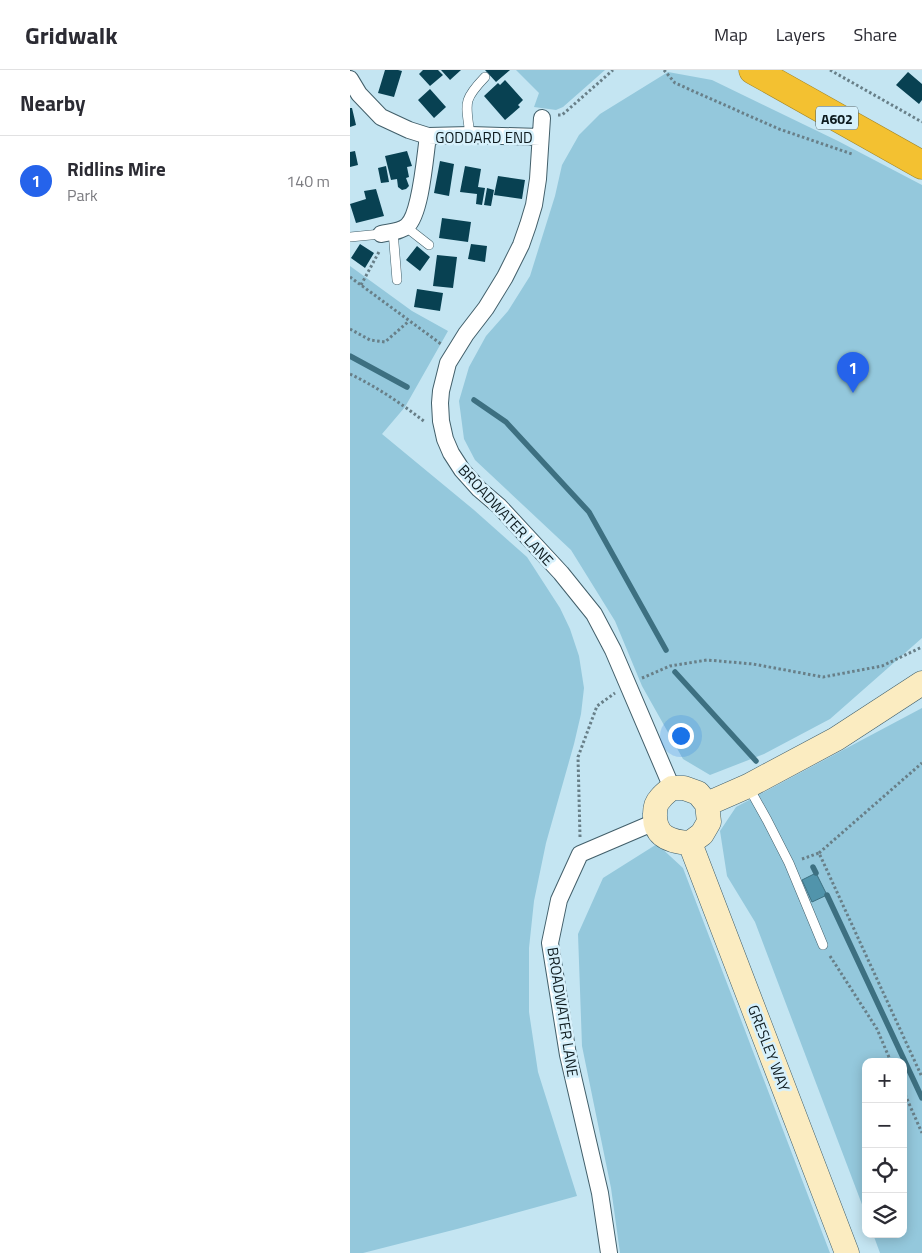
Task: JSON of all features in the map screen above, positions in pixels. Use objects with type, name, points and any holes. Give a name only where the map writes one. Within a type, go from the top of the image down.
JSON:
[{"type":"highway","name":"A602","points":[[753,70],[922,165]]},
{"type":"street","name":"GODDARD END","points":[[350,79],[359,94],[381,117],[409,130],[428,136],[540,137]]},
{"type":"street","name":"BROADWATER LANE","points":[[542,118],[538,179],[534,205],[521,245],[505,277],[486,308],[466,334],[448,363],[440,397],[441,421],[451,453],[462,470],[479,489],[499,506],[561,574],[594,614],[613,650],[672,788]]},
{"type":"street","name":"GODDARD END","points":[[393,231],[412,220],[418,202],[428,136]]},
{"type":"street","points":[[707,804],[748,786],[836,739],[922,683]]},
{"type":"street","points":[[672,788],[684,788],[698,792],[707,804],[709,822],[702,834],[690,843],[676,842],[662,835],[655,822],[655,808],[660,798],[672,788]]},
{"type":"street","points":[[580,854],[655,822]]},
{"type":"street","name":"GRESLEY WAY","points":[[690,843],[847,1253]]},
{"type":"street","name":"BROADWATER LANE","points":[[580,854],[559,900],[550,943],[568,1055],[600,1193],[609,1253]]},
{"type":"lane","points":[[470,135],[466,107],[467,100],[470,93],[485,77]]},
{"type":"lane","points":[[350,237],[393,231],[429,245]]},
{"type":"lane","points":[[393,231],[397,280]]},
{"type":"lane","points":[[748,786],[789,863],[823,945]]},
{"type":"path","points":[[542,118],[562,115],[613,70]]},
{"type":"path","points":[[664,70],[675,83],[779,129],[852,154]]},
{"type":"path","points":[[830,70],[922,122]]},
{"type":"path","points":[[361,285],[393,231]]},
{"type":"path","points":[[350,277],[454,353]]},
{"type":"path","points":[[350,329],[370,340],[385,342],[409,321]]},
{"type":"path","points":[[350,374],[405,406],[445,438]]},
{"type":"path","points":[[580,854],[578,757],[596,706],[628,684],[670,666],[707,660],[753,664],[823,677],[882,666],[922,647]]},
{"type":"path","points":[[789,863],[819,853],[922,763]]},
{"type":"path","points":[[819,853],[922,1077]]},
{"type":"path","points":[[823,945],[877,1029],[889,1058]]},
{"type":"path","points":[[907,1099],[922,1133]]},
{"type":"shaded area","points":[[516,70],[605,70],[563,107],[556,110],[534,107],[539,93]]},
{"type":"shaded area","points":[[668,72],[712,80],[838,141],[922,185],[922,638],[830,719],[764,754],[710,775],[683,759],[642,686],[615,621],[571,550],[475,460],[464,439],[459,401],[469,367],[486,336],[508,311],[530,276],[555,196],[562,165],[579,135],[600,114]]},
{"type":"shaded area","points":[[350,266],[412,311],[448,331],[405,407],[382,434],[474,510],[527,557],[560,608],[570,629],[579,656],[584,688],[581,714],[574,744],[546,843],[534,901],[529,948],[529,1012],[538,1072],[577,1196],[363,1253],[350,1253]]},
{"type":"shaded area","points":[[922,708],[922,1253],[880,1253],[874,1238],[907,1238],[907,1058],[862,1058],[862,1204],[755,922],[727,876],[720,831],[736,807]]},
{"type":"shaded area","points":[[657,844],[683,868],[830,1253],[620,1253],[611,1188],[582,1046],[578,934],[603,878]]},
{"type":"shaded area","points":[[816,873],[827,895],[812,902],[802,880]]},
{"type":"building","points":[[385,70],[402,71],[394,97],[378,93]]},
{"type":"building","points":[[423,70],[438,70],[443,75],[430,86],[419,74]]},
{"type":"building","points":[[441,70],[461,70],[450,80]]},
{"type":"building","points":[[485,70],[510,70],[496,82]]},
{"type":"building","points":[[908,72],[922,84],[922,100],[919,104],[896,85]]},
{"type":"building","points":[[505,80],[523,100],[518,105],[520,107],[505,120],[484,96],[498,83],[500,85]]},
{"type":"building","points":[[430,89],[446,107],[434,118],[418,100]]},
{"type":"building","points":[[350,108],[352,108],[356,125],[350,127]]},
{"type":"building","points":[[355,151],[358,165],[350,167],[350,152]]},
{"type":"building","points":[[407,151],[412,166],[407,167],[409,177],[406,178],[409,186],[402,190],[398,187],[397,179],[391,180],[385,156]]},
{"type":"building","points":[[440,161],[454,164],[449,196],[434,193]]},
{"type":"building","points":[[386,166],[389,182],[381,183],[378,168]]},
{"type":"building","points":[[465,166],[481,169],[478,187],[485,188],[482,205],[476,204],[477,194],[460,192]]},
{"type":"building","points":[[498,176],[525,180],[522,199],[494,195]]},
{"type":"building","points":[[487,188],[494,190],[491,206],[484,205]]},
{"type":"building","points":[[376,189],[384,216],[356,223],[350,204],[366,199],[364,191]]},
{"type":"building","points":[[442,218],[471,222],[468,242],[439,238]]},
{"type":"building","points":[[360,244],[374,253],[365,268],[351,258]]},
{"type":"building","points":[[471,244],[487,246],[485,262],[468,259]]},
{"type":"building","points":[[417,246],[430,257],[420,271],[406,260]]},
{"type":"building","points":[[437,255],[457,257],[453,288],[433,286]]},
{"type":"building","points":[[417,289],[443,293],[440,311],[414,307]]},
{"type":"waterway","points":[[350,356],[407,387]]},
{"type":"waterway","points":[[474,400],[506,422],[589,512],[666,650]]},
{"type":"waterway","points":[[675,672],[756,761]]},
{"type":"waterway","points":[[813,867],[816,873]]},
{"type":"waterway","points":[[827,895],[922,1098]]},
{"type":"place","name":"Ridlins Mire","points":[[853,393]]}]
